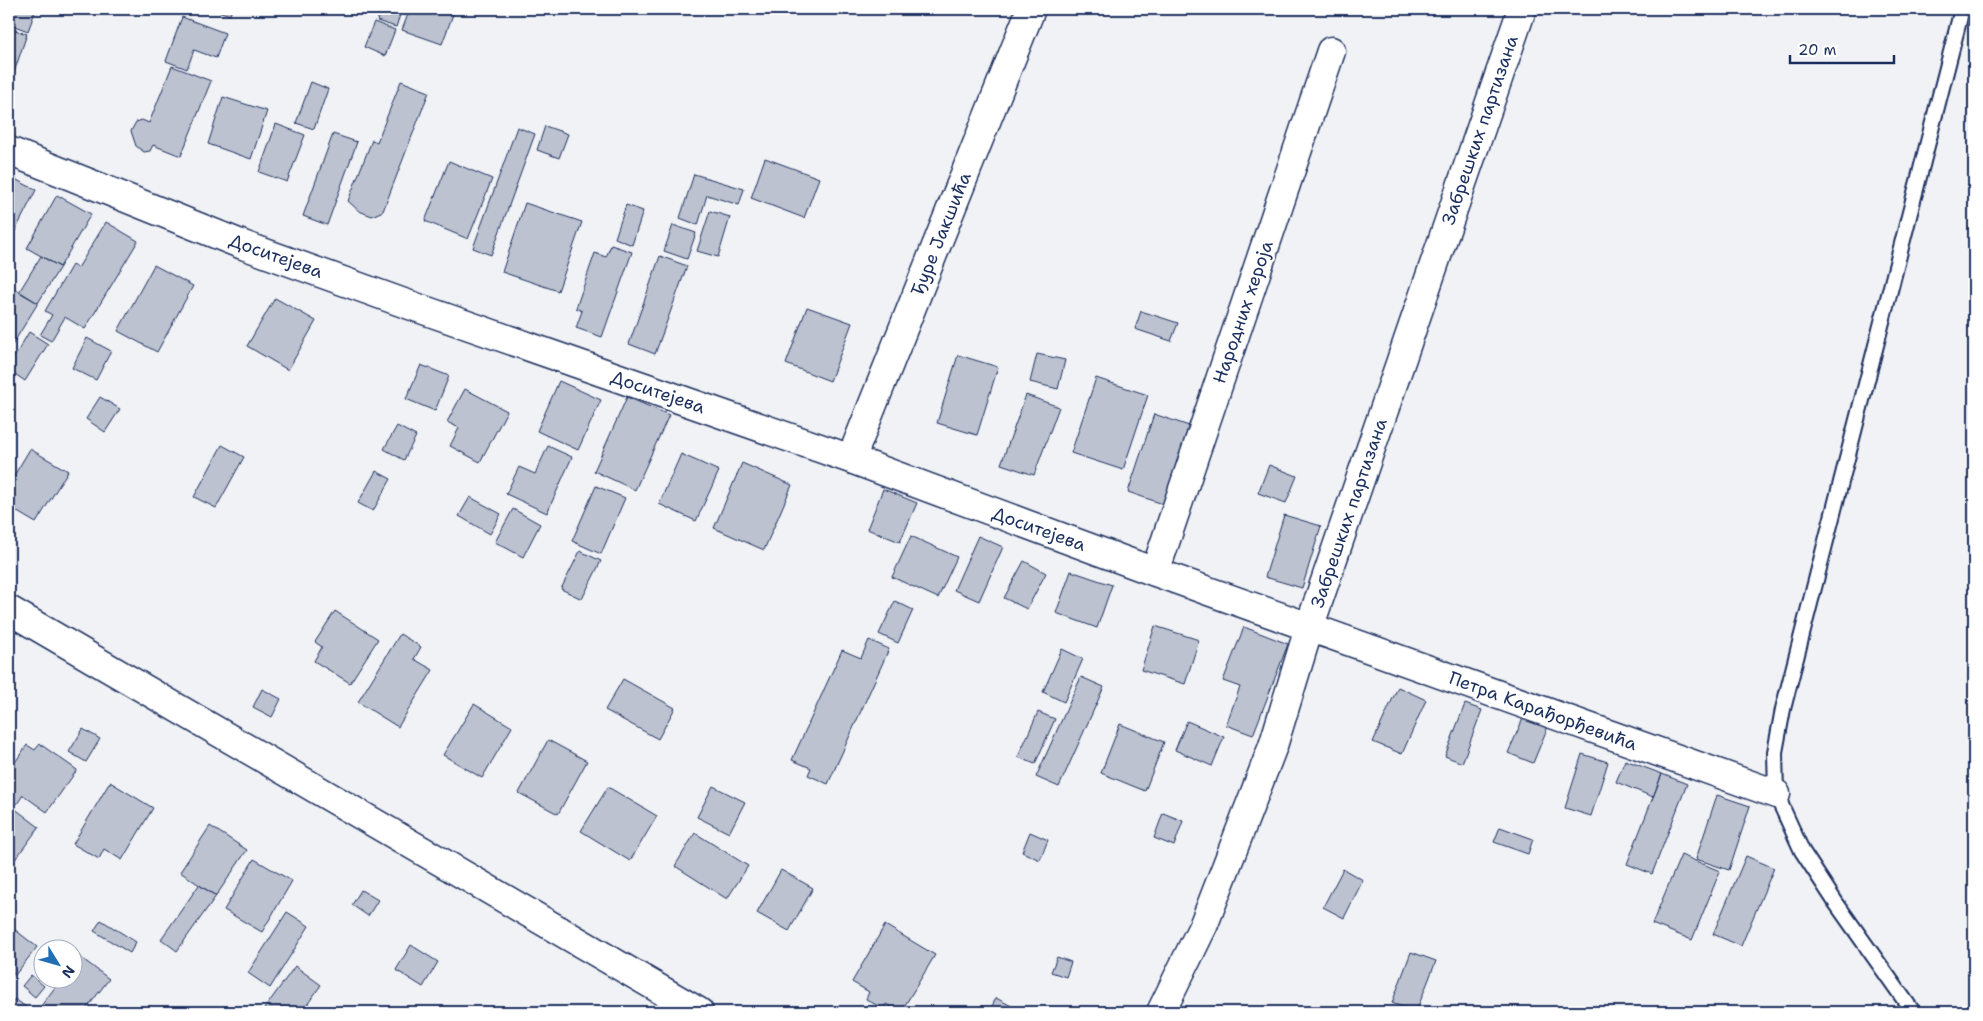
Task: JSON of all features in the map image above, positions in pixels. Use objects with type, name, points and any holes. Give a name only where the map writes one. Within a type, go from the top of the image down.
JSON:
[{"type":"street","name":"Ђуре Јакшића","points":[[851,459],[1031,9]]},
{"type":"street","name":"Забрешких партизана","points":[[1161,1012],[1204,924],[1272,746],[1309,628],[1522,9]]},
{"type":"street","name":"Народних хероја","points":[[1155,572],[1331,51]]},
{"type":"street","name":"Доситејева","points":[[9,151],[243,244],[401,302],[851,459],[1309,628]]},
{"type":"street","points":[[9,610],[699,1012]]},
{"type":"street","name":"Петра Карађорђевића","points":[[1309,628],[1776,794]]},
{"type":"lane","points":[[1913,1012],[1802,852],[1776,794],[1775,752],[1782,709],[1962,9]]},
{"type":"building","points":[[9,9],[36,9],[28,31],[9,24]]},
{"type":"building","points":[[212,9],[232,9],[230,15]]},
{"type":"building","points":[[381,9],[402,9],[396,27],[377,21]]},
{"type":"building","points":[[410,9],[455,9],[442,44],[402,30]]},
{"type":"building","points":[[182,17],[225,33],[216,58],[194,50],[187,69],[166,61]]},
{"type":"building","points":[[374,22],[395,30],[385,56],[364,47]]},
{"type":"building","points":[[9,28],[27,34],[9,87]]},
{"type":"building","points":[[172,66],[211,81],[181,156],[153,145],[150,151],[144,152],[136,146],[131,131],[136,122],[142,120],[149,123]]},
{"type":"building","points":[[401,81],[429,92],[383,211],[372,216],[359,211],[348,201],[372,140],[377,142]]},
{"type":"building","points":[[311,82],[328,89],[314,129],[296,123]]},
{"type":"building","points":[[223,97],[267,111],[251,159],[208,144]]},
{"type":"building","points":[[276,124],[305,135],[287,182],[259,172]]},
{"type":"building","points":[[545,126],[568,134],[559,158],[537,150]]},
{"type":"building","points":[[517,127],[535,134],[491,255],[473,248]]},
{"type":"building","points":[[333,134],[357,142],[327,225],[303,216]]},
{"type":"building","points":[[765,158],[819,178],[804,218],[751,198]]},
{"type":"building","points":[[449,161],[492,179],[468,239],[425,221]]},
{"type":"building","points":[[694,174],[744,189],[739,205],[707,195],[698,225],[680,218]]},
{"type":"building","points":[[9,176],[36,190],[9,243]]},
{"type":"building","points":[[57,195],[91,214],[60,267],[27,248]]},
{"type":"building","points":[[525,203],[582,222],[558,291],[502,272]]},
{"type":"building","points":[[626,205],[643,211],[632,245],[615,238]]},
{"type":"building","points":[[710,211],[730,217],[718,257],[697,251]]},
{"type":"building","points":[[106,222],[138,241],[85,329],[65,317],[51,341],[40,335],[52,315],[45,311],[72,265],[78,268]]},
{"type":"building","points":[[673,225],[696,233],[687,259],[664,251]]},
{"type":"building","points":[[611,245],[632,252],[602,337],[576,328],[582,311],[576,308],[595,253],[606,257]]},
{"type":"building","points":[[41,256],[60,267],[38,303],[19,292]]},
{"type":"building","points":[[660,256],[687,266],[655,354],[629,344]]},
{"type":"building","points":[[154,265],[193,286],[157,352],[118,331]]},
{"type":"building","points":[[9,285],[38,303],[11,347],[9,346]]},
{"type":"building","points":[[275,298],[316,321],[288,370],[247,346]]},
{"type":"building","points":[[807,307],[852,323],[830,381],[786,364]]},
{"type":"building","points":[[1141,311],[1178,323],[1171,341],[1135,329]]},
{"type":"building","points":[[29,332],[48,344],[25,381],[9,370],[9,366]]},
{"type":"building","points":[[87,338],[111,351],[96,380],[72,368]]},
{"type":"building","points":[[1037,354],[1065,360],[1058,389],[1030,382]]},
{"type":"building","points":[[958,355],[998,367],[977,435],[937,423]]},
{"type":"building","points":[[421,365],[449,376],[435,411],[406,399]]},
{"type":"building","points":[[1096,378],[1148,395],[1123,470],[1071,453]]},
{"type":"building","points":[[559,381],[601,400],[578,450],[537,431]]},
{"type":"building","points":[[465,389],[507,411],[480,462],[450,446],[459,428],[447,422]]},
{"type":"building","points":[[1026,395],[1059,407],[1034,475],[1001,464]]},
{"type":"building","points":[[100,397],[120,409],[105,432],[86,419]]},
{"type":"building","points":[[627,397],[669,415],[635,490],[594,471]]},
{"type":"building","points":[[1154,414],[1192,427],[1166,505],[1128,492]]},
{"type":"building","points":[[397,426],[416,436],[404,460],[384,449]]},
{"type":"building","points":[[222,445],[244,457],[216,508],[194,497]]},
{"type":"building","points":[[548,446],[572,457],[547,513],[506,494],[519,467],[535,474]]},
{"type":"building","points":[[30,449],[68,471],[36,523],[9,507],[9,484]]},
{"type":"building","points":[[681,454],[719,471],[696,521],[659,504]]},
{"type":"building","points":[[742,463],[792,485],[764,550],[714,528]]},
{"type":"building","points":[[1269,465],[1297,476],[1286,503],[1258,493]]},
{"type":"building","points":[[376,471],[391,479],[373,511],[358,503]]},
{"type":"building","points":[[596,486],[625,498],[601,554],[572,541]]},
{"type":"building","points":[[883,489],[917,503],[900,542],[867,529]]},
{"type":"building","points":[[470,497],[501,514],[490,534],[459,516]]},
{"type":"building","points":[[513,509],[540,524],[523,557],[495,542]]},
{"type":"building","points":[[1284,515],[1321,526],[1302,588],[1265,577]]},
{"type":"building","points":[[911,536],[957,557],[938,598],[892,577]]},
{"type":"building","points":[[978,536],[1003,547],[979,601],[954,590]]},
{"type":"building","points":[[580,551],[601,561],[582,599],[561,589]]},
{"type":"building","points":[[1024,561],[1046,573],[1027,609],[1004,598]]},
{"type":"building","points":[[1071,571],[1112,585],[1097,628],[1056,613]]},
{"type":"building","points":[[895,601],[913,610],[898,643],[879,634]]},
{"type":"building","points":[[335,611],[378,639],[350,683],[314,661],[322,647],[315,642]]},
{"type":"building","points":[[1155,626],[1199,640],[1185,684],[1141,670]]},
{"type":"building","points":[[1244,627],[1288,644],[1253,735],[1226,725],[1240,687],[1223,681]]},
{"type":"building","points":[[400,634],[421,647],[414,659],[433,670],[398,727],[358,702]]},
{"type":"building","points":[[869,640],[889,649],[828,784],[808,775],[811,768],[792,760],[842,650],[861,658]]},
{"type":"building","points":[[1062,649],[1083,659],[1064,702],[1043,692]]},
{"type":"building","points":[[1081,677],[1104,687],[1059,787],[1036,777]]},
{"type":"building","points":[[623,679],[675,708],[658,739],[605,710]]},
{"type":"building","points":[[1398,687],[1426,700],[1402,754],[1373,742]]},
{"type":"building","points":[[262,689],[281,699],[272,717],[253,707]]},
{"type":"building","points":[[474,704],[512,727],[482,778],[443,755]]},
{"type":"building","points":[[1465,704],[1482,710],[1462,763],[1445,756]]},
{"type":"building","points":[[1038,712],[1055,719],[1035,764],[1018,757]]},
{"type":"building","points":[[1525,714],[1549,724],[1533,763],[1508,753]]},
{"type":"building","points":[[1187,721],[1224,737],[1212,766],[1175,750]]},
{"type":"building","points":[[1120,724],[1164,742],[1145,791],[1101,773]]},
{"type":"building","points":[[83,729],[100,739],[86,762],[69,752]]},
{"type":"building","points":[[548,740],[587,761],[558,814],[519,793]]},
{"type":"building","points":[[40,744],[77,770],[47,812],[23,795],[17,804],[9,798],[9,771],[27,745],[35,750]]},
{"type":"building","points":[[1582,754],[1608,762],[1591,816],[1565,808]]},
{"type":"building","points":[[1625,760],[1662,774],[1653,797],[1616,782]]},
{"type":"building","points":[[1662,774],[1687,784],[1652,874],[1627,864]]},
{"type":"building","points":[[110,782],[153,808],[122,860],[104,849],[99,859],[73,844]]},
{"type":"building","points":[[713,786],[745,802],[729,833],[697,817]]},
{"type":"building","points":[[608,787],[657,816],[630,861],[581,831]]},
{"type":"building","points":[[1717,795],[1750,806],[1729,870],[1696,859]]},
{"type":"building","points":[[10,805],[39,827],[11,865],[9,863]]},
{"type":"building","points":[[1163,813],[1183,821],[1174,846],[1154,838]]},
{"type":"building","points":[[210,826],[247,850],[216,896],[180,872]]},
{"type":"building","points":[[1500,827],[1533,839],[1528,854],[1494,842]]},
{"type":"building","points":[[1030,832],[1048,840],[1040,860],[1022,852]]},
{"type":"building","points":[[695,833],[748,866],[727,899],[675,866]]},
{"type":"building","points":[[1681,855],[1720,871],[1692,940],[1652,924]]},
{"type":"building","points":[[1746,856],[1774,868],[1741,946],[1713,934]]},
{"type":"building","points":[[254,859],[292,881],[262,932],[224,910]]},
{"type":"building","points":[[1343,869],[1363,880],[1344,918],[1323,907]]},
{"type":"building","points":[[781,870],[813,888],[789,931],[757,913]]},
{"type":"building","points":[[199,885],[216,896],[177,951],[161,939]]},
{"type":"building","points":[[361,890],[378,900],[368,916],[352,905]]},
{"type":"building","points":[[287,912],[309,926],[270,988],[248,973]]},
{"type":"building","points":[[101,920],[136,942],[130,953],[94,931]]},
{"type":"building","points":[[9,925],[32,943],[32,953],[15,975],[9,970]]},
{"type":"building","points":[[885,925],[935,955],[901,1012],[886,1004],[883,1009],[866,999],[869,992],[852,982]]},
{"type":"building","points":[[411,945],[438,962],[423,987],[396,970]]},
{"type":"building","points":[[1411,952],[1436,961],[1416,1012],[1392,1003]]},
{"type":"building","points":[[1057,957],[1071,962],[1066,977],[1051,972]]},
{"type":"building","points":[[82,958],[109,979],[84,1012],[49,1012],[41,1006],[54,988],[82,988]]},
{"type":"building","points":[[295,966],[321,985],[302,1012],[262,1012]]},
{"type":"building","points":[[31,975],[32,988],[42,988],[35,997],[22,986]]},
{"type":"building","points":[[996,998],[1023,1012],[989,1012]]},
{"type":"building","points":[[15,999],[26,1007],[22,1012],[9,1012],[9,1007]]}]
